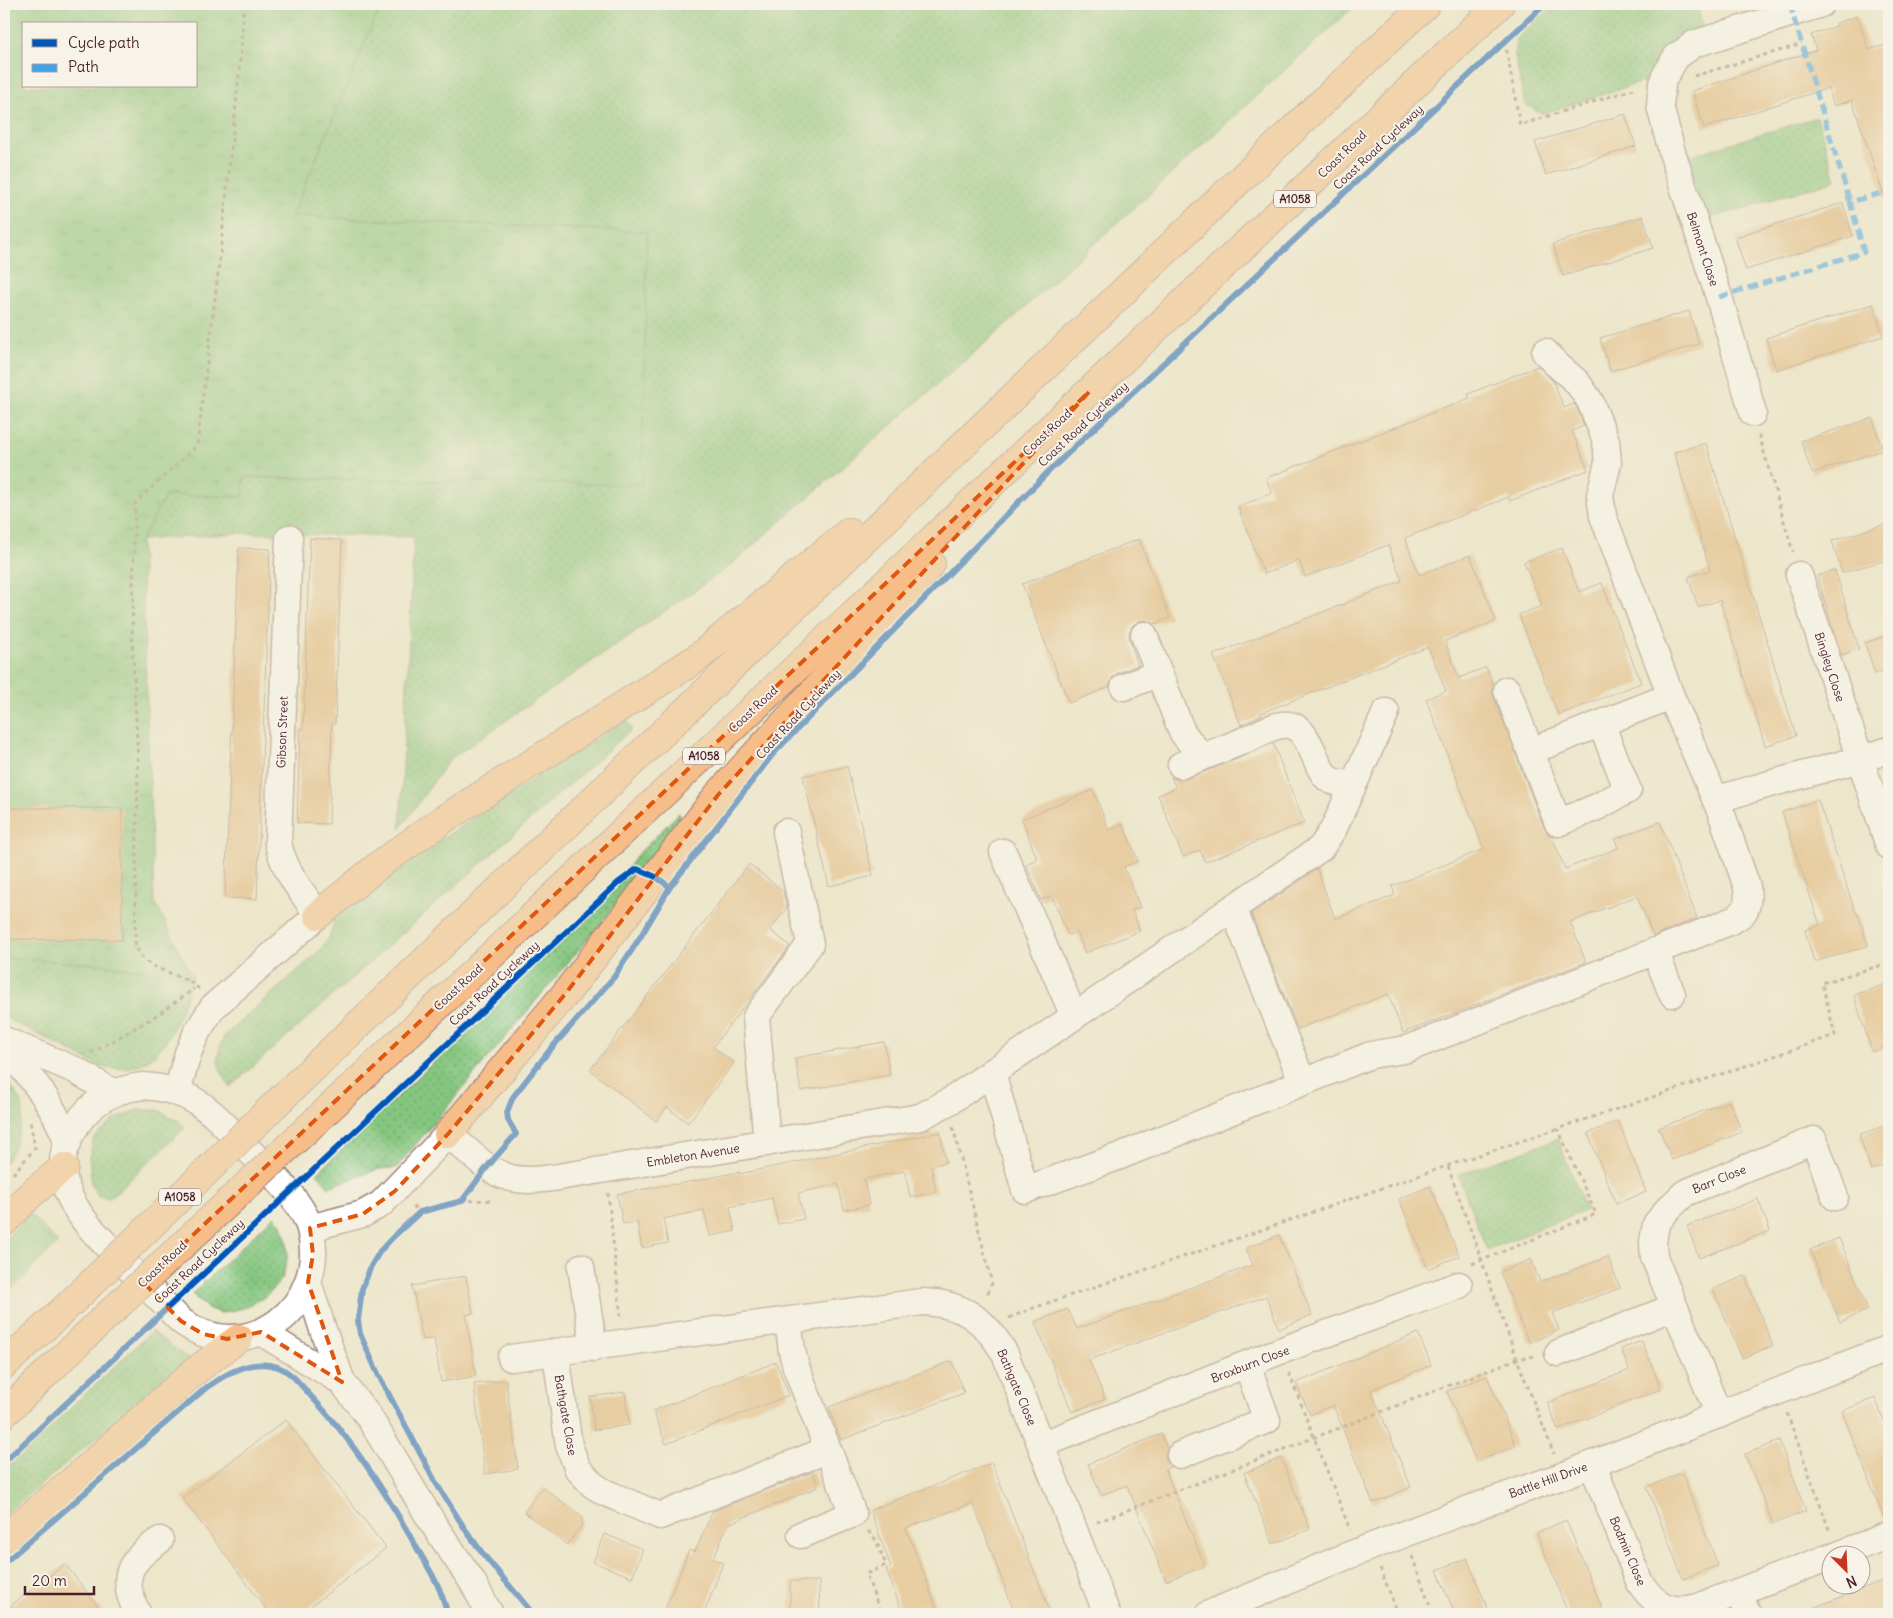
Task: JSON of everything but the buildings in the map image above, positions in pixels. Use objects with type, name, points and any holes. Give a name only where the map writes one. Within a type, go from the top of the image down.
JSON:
[{"type":"highway","points":[[1246,174],[1414,4]]},
{"type":"highway","name":"A1058","points":[[4,1365],[1039,372],[1426,4]]},
{"type":"highway","name":"Coast Road","points":[[4,1414],[1500,4]]},
{"type":"highway","points":[[318,915],[379,865],[444,819],[696,659],[1039,372]]},
{"type":"highway","points":[[448,1134],[566,993],[718,795],[1089,392]]},
{"type":"highway","points":[[4,1222],[66,1155]]},
{"type":"highway","points":[[4,1538],[78,1477],[195,1372],[250,1335]]},
{"type":"street","points":[[1662,84],[1676,57],[1694,44],[1821,4]]},
{"type":"street","name":"Belmont Close","points":[[1662,84],[1660,106],[1672,152],[1719,297],[1753,413]]},
{"type":"street","points":[[992,1072],[1025,1190],[1120,1156],[1368,1056],[1407,1049],[1724,924],[1742,914],[1747,908],[1749,898],[1748,887],[1716,800],[1671,696],[1603,516],[1600,495],[1608,463],[1606,441],[1590,401],[1577,382],[1545,352]]},
{"type":"street","name":"Gibson Street","points":[[289,538],[278,843],[282,859],[289,874],[318,915]]},
{"type":"street","name":"Bingley Close","points":[[1799,575],[1889,846]]},
{"type":"street","points":[[1144,635],[1182,732],[1191,761],[1249,739],[1268,729],[1281,725],[1291,725],[1303,735],[1324,774],[1330,780],[1353,785]]},
{"type":"street","points":[[1124,687],[1159,673]]},
{"type":"street","points":[[1507,690],[1558,823],[1597,807],[1628,790],[1601,724]]},
{"type":"street","points":[[1531,751],[1671,696]]},
{"type":"street","name":"Embleton Avenue","points":[[448,1134],[500,1174],[512,1178],[541,1178],[920,1117],[947,1102],[992,1072],[1321,848],[1334,828],[1386,712]]},
{"type":"street","points":[[1716,800],[1889,750]]},
{"type":"street","points":[[767,1143],[756,1017],[810,944],[786,832]]},
{"type":"street","points":[[1003,852],[1074,1016]]},
{"type":"street","points":[[1233,908],[1302,1082]]},
{"type":"street","points":[[177,1092],[188,1053],[197,1032],[213,1007],[318,915]]},
{"type":"street","points":[[1655,951],[1672,994]]},
{"type":"street","points":[[4,1040],[75,1070],[114,1093]]},
{"type":"street","points":[[4,1049],[45,1096],[62,1127],[69,1195],[83,1221],[181,1321],[203,1334],[227,1338],[250,1335],[274,1325],[289,1312],[302,1296],[308,1282],[313,1255],[310,1228],[304,1213],[214,1114],[198,1102],[177,1092],[160,1087],[143,1086],[127,1088],[114,1093],[103,1098],[82,1116],[66,1155]]},
{"type":"street","points":[[310,1228],[363,1214],[381,1204],[448,1134]]},
{"type":"street","name":"Barr Close","points":[[1719,1415],[1654,1256],[1653,1242],[1656,1224],[1667,1210],[1685,1194],[1814,1140],[1835,1196]]},
{"type":"street","points":[[581,1267],[594,1348]]},
{"type":"street","points":[[308,1282],[342,1382],[368,1417],[430,1518],[472,1581],[490,1614]]},
{"type":"street","name":"Broxburn Close","points":[[1041,1445],[1280,1351],[1459,1285]]},
{"type":"street","name":"Bathgate Close","points":[[511,1358],[556,1354],[922,1302],[949,1305],[982,1323],[1005,1354],[1107,1614]]},
{"type":"street","points":[[1558,1353],[1674,1307]]},
{"type":"street","points":[[788,1322],[796,1367],[853,1514],[801,1535]]},
{"type":"street","points":[[250,1335],[342,1382]]},
{"type":"street","name":"Battle Hill Drive","points":[[1209,1614],[1365,1549],[1562,1476],[1889,1348]]},
{"type":"street","name":"Bathgate Close","points":[[556,1354],[569,1446],[578,1469],[593,1485],[660,1516],[828,1450]]},
{"type":"street","points":[[1180,1455],[1267,1420],[1247,1365]]},
{"type":"street","name":"Bodmin Close","points":[[1592,1464],[1640,1582],[1647,1594],[1668,1608],[1683,1611],[1698,1607],[1743,1603],[1820,1563]]},
{"type":"street","name":"Bodmin Close","points":[[1859,1546],[1889,1534]]},
{"type":"street","points":[[138,1614],[128,1589],[130,1570],[144,1552],[160,1540]]},
{"type":"path","points":[[87,1056],[151,1019],[198,986],[145,961],[136,949],[135,943],[138,762],[132,635],[136,503],[197,445],[220,256],[239,75],[244,4]]},
{"type":"path","points":[[1498,49],[1512,36]]},
{"type":"path","points":[[1506,42],[1520,125],[1652,84],[1672,82],[1802,44]]},
{"type":"path","points":[[1889,244],[1886,263],[1889,264]]},
{"type":"path","points":[[1753,413],[1799,575]]},
{"type":"path","points":[[982,1323],[1036,1307],[1279,1226],[1835,1035],[1822,982],[1889,963]]},
{"type":"path","points":[[947,1102],[992,1282],[982,1323]]},
{"type":"path","points":[[1459,1285],[1456,1270],[1596,1214],[1558,1129]]},
{"type":"path","points":[[452,1203],[462,1201],[488,1166]]},
{"type":"path","points":[[1448,1167],[1517,1359],[1562,1476]]},
{"type":"path","points":[[607,1190],[623,1344]]},
{"type":"path","points":[[413,1218],[420,1212],[428,1210]]},
{"type":"path","points":[[1280,1351],[1314,1437],[1365,1549],[1398,1614]]},
{"type":"path","points":[[1075,1530],[1517,1359],[1558,1353]]},
{"type":"path","points":[[1779,1392],[1831,1546]]},
{"type":"path","points":[[853,1514],[876,1540],[886,1565],[866,1574],[881,1614]]},
{"type":"path","points":[[1404,1534],[1434,1614]]},
{"type":"highlighted area","points":[[1089,392],[718,795],[566,993],[448,1134],[395,1191],[363,1214],[310,1228],[313,1255],[308,1282],[342,1382],[261,1332],[227,1339],[203,1334],[181,1321],[143,1282]]},
{"type":"green space","points":[[4,4],[381,4],[292,216],[647,232],[642,485],[244,477],[243,497],[166,495],[141,540],[154,900],[193,978],[100,964],[4,958]]},
{"type":"green space","points":[[381,4],[1357,4],[1008,323],[726,569],[449,760],[400,829],[414,537],[239,533],[141,540],[166,495],[243,497],[244,477],[347,480],[647,232],[292,216]]},
{"type":"green space","points":[[1553,4],[1716,4],[1698,9],[1703,29],[1652,79],[1542,114],[1525,104],[1514,53],[1517,38]]},
{"type":"green space","points":[[1817,117],[1836,180],[1705,220],[1686,157]]},
{"type":"green space","points":[[626,719],[632,729],[230,1087],[218,1062],[224,1036],[316,954],[329,937],[334,916],[392,871]]},
{"type":"green space","points":[[679,813],[682,821],[596,929],[396,1168],[379,1169],[329,1187],[317,1173],[616,888],[634,858]]},
{"type":"green space","points":[[4,958],[100,964],[193,978],[173,1030],[153,1056],[139,1065],[122,1069],[101,1067],[4,1017]]},
{"type":"green space","points":[[4,1080],[10,1085],[21,1101],[23,1115],[17,1138],[4,1164]]},
{"type":"green space","points":[[137,1110],[158,1110],[179,1121],[185,1128],[110,1198],[98,1196],[91,1182],[89,1157],[94,1138],[114,1120]]},
{"type":"green space","points":[[1558,1139],[1586,1210],[1487,1250],[1458,1175]]},
{"type":"green space","points":[[29,1213],[58,1243],[4,1297],[4,1241]]},
{"type":"green space","points":[[274,1216],[282,1224],[287,1243],[287,1260],[282,1279],[265,1297],[243,1308],[221,1313],[207,1308],[192,1294]]},
{"type":"green space","points":[[152,1331],[190,1360],[4,1515],[4,1470]]},
{"type":"marked path","points":[[1794,4],[1792,12],[1850,202]]},
{"type":"marked path","points":[[1719,297],[1864,252],[1850,202],[1889,191]]},
{"type":"cycle path","name":"Coast Road Cycleway","points":[[533,1614],[483,1554],[436,1483],[379,1376],[360,1334],[358,1320],[362,1289],[371,1266],[380,1251],[420,1212],[462,1201],[488,1166],[516,1134],[508,1120],[507,1112],[513,1097],[549,1051],[614,977],[670,887],[773,754],[1048,472],[1545,4]]},
{"type":"cycle path","name":"Coast Road Cycleway","points":[[4,1462],[618,883],[637,869],[656,877],[670,887]]},
{"type":"cycle path","points":[[4,1563],[207,1387],[241,1368],[259,1364],[269,1365],[283,1369],[295,1379],[339,1428],[366,1465],[429,1569],[448,1614]]}]
